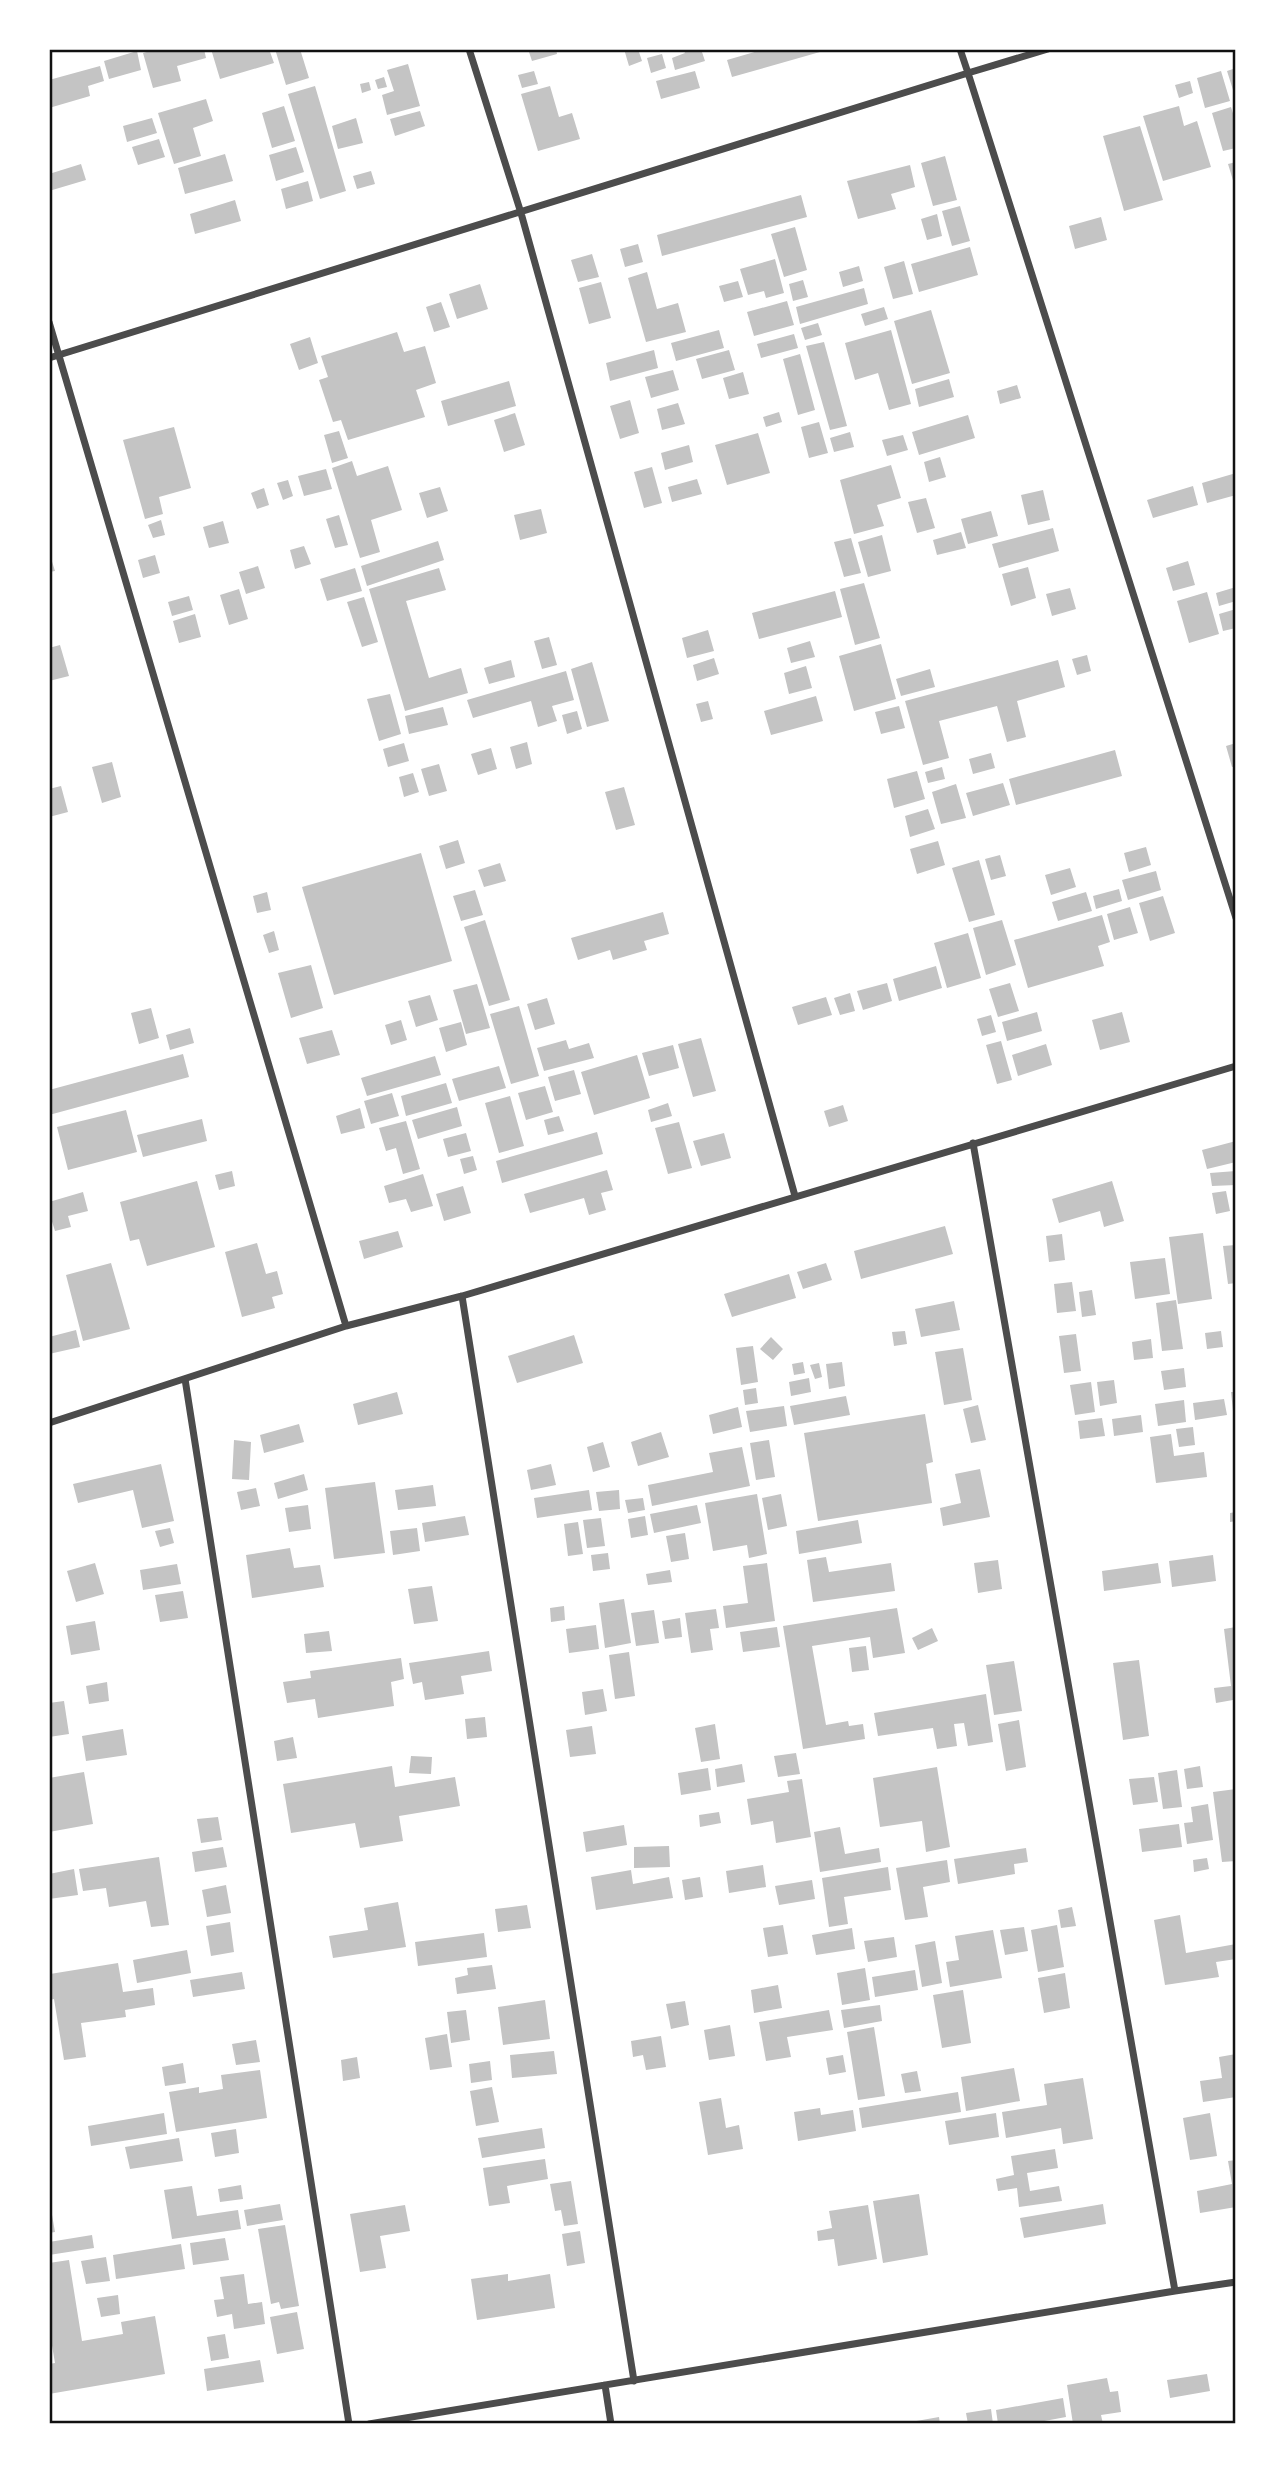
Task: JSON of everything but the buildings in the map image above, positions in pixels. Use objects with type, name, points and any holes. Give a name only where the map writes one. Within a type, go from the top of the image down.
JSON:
[{"type":"street","points":[[469,49],[521,213],[795,1196]]},
{"type":"street","points":[[960,49],[1236,918]]},
{"type":"street","points":[[49,358],[1048,49]]},
{"type":"street","points":[[49,322],[346,1326]]},
{"type":"street","points":[[49,1423],[346,1326],[462,1296],[1236,1066]]},
{"type":"street","points":[[973,1143],[1175,2291]]},
{"type":"street","points":[[462,1296],[634,2381]]},
{"type":"street","points":[[186,1379],[348,2424]]},
{"type":"street","points":[[369,2424],[1236,2282]]},
{"type":"street","points":[[605,2385],[611,2424]]}]
